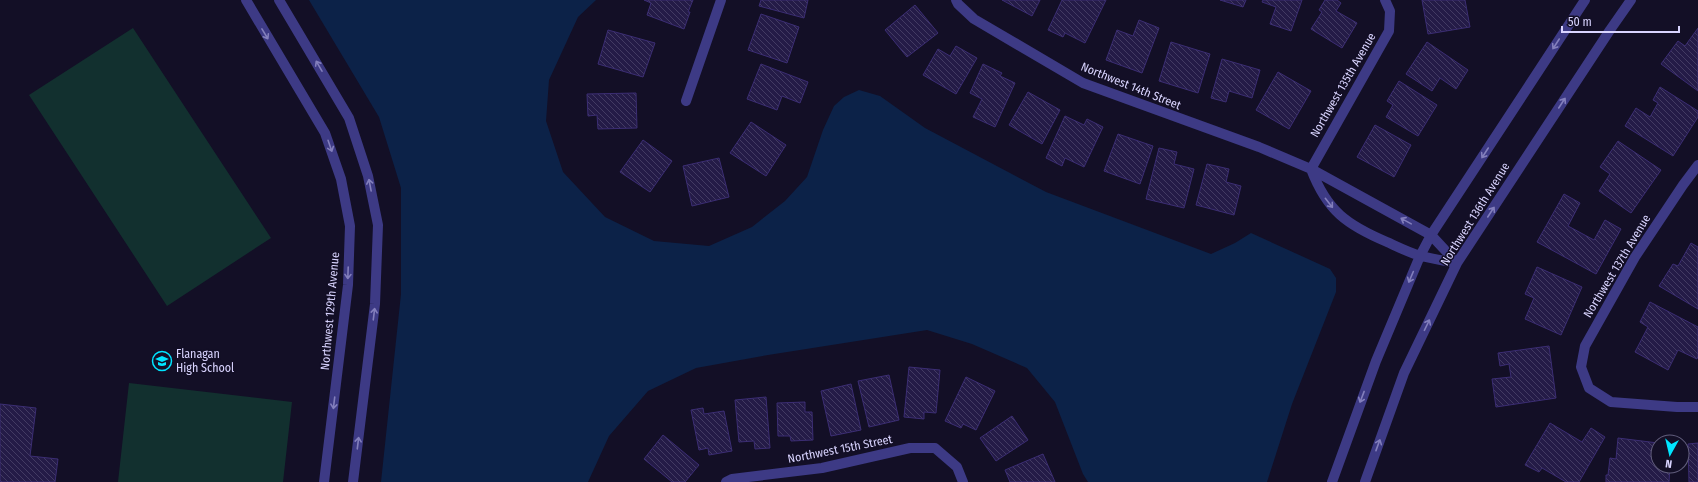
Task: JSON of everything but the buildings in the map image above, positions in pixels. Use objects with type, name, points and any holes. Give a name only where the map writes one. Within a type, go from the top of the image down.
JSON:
[{"type":"street","name":"Northwest 129th Avenue","points":[[246,0],[325,133],[342,179],[350,226],[348,285],[324,482]]},
{"type":"street","points":[[279,0],[349,118],[368,176],[378,225],[375,304],[353,482]]},
{"type":"street","points":[[686,101],[721,0]]},
{"type":"street","name":"Northwest 14th Street","points":[[956,0],[958,4],[974,19],[1083,83],[1259,147],[1311,169],[1431,235],[1457,263]]},
{"type":"street","name":"Northwest 135th Avenue","points":[[1311,169],[1389,31],[1390,11],[1385,0]]},
{"type":"street","name":"Northwest 136th Avenue","points":[[1332,482],[1376,361],[1420,256],[1431,235],[1585,0]]},
{"type":"street","name":"Northwest 136th Avenue","points":[[1365,482],[1404,373],[1457,263],[1631,0]]},
{"type":"street","name":"Northwest 137th Avenue","points":[[1698,165],[1682,185],[1635,257],[1585,346],[1581,367],[1589,388],[1611,402],[1677,407],[1698,407]]},
{"type":"street","points":[[1311,169],[1324,196],[1343,218],[1368,235],[1420,256],[1457,263]]},
{"type":"street","name":"Northwest 15th Street","points":[[726,482],[732,479],[822,468],[910,448],[936,448],[957,467],[963,482]]},
{"type":"green space","points":[[133,28],[271,238],[167,306],[29,95]]},
{"type":"green space","points":[[129,383],[292,402],[283,482],[118,482]]},
{"type":"water","points":[[309,0],[596,0],[578,17],[549,80],[546,121],[563,172],[605,217],[654,241],[709,246],[752,227],[785,201],[807,177],[823,130],[834,106],[844,97],[859,90],[880,96],[925,128],[1046,192],[1211,254],[1235,243],[1251,233],[1330,269],[1336,278],[1336,292],[1292,404],[1267,482],[1088,482],[1083,474],[1055,402],[1027,368],[972,344],[927,330],[696,368],[648,391],[609,436],[588,482],[381,482],[401,294],[401,188],[379,117]]},
{"type":"place","name":"Flanagan High School","points":[[162,361]]}]
